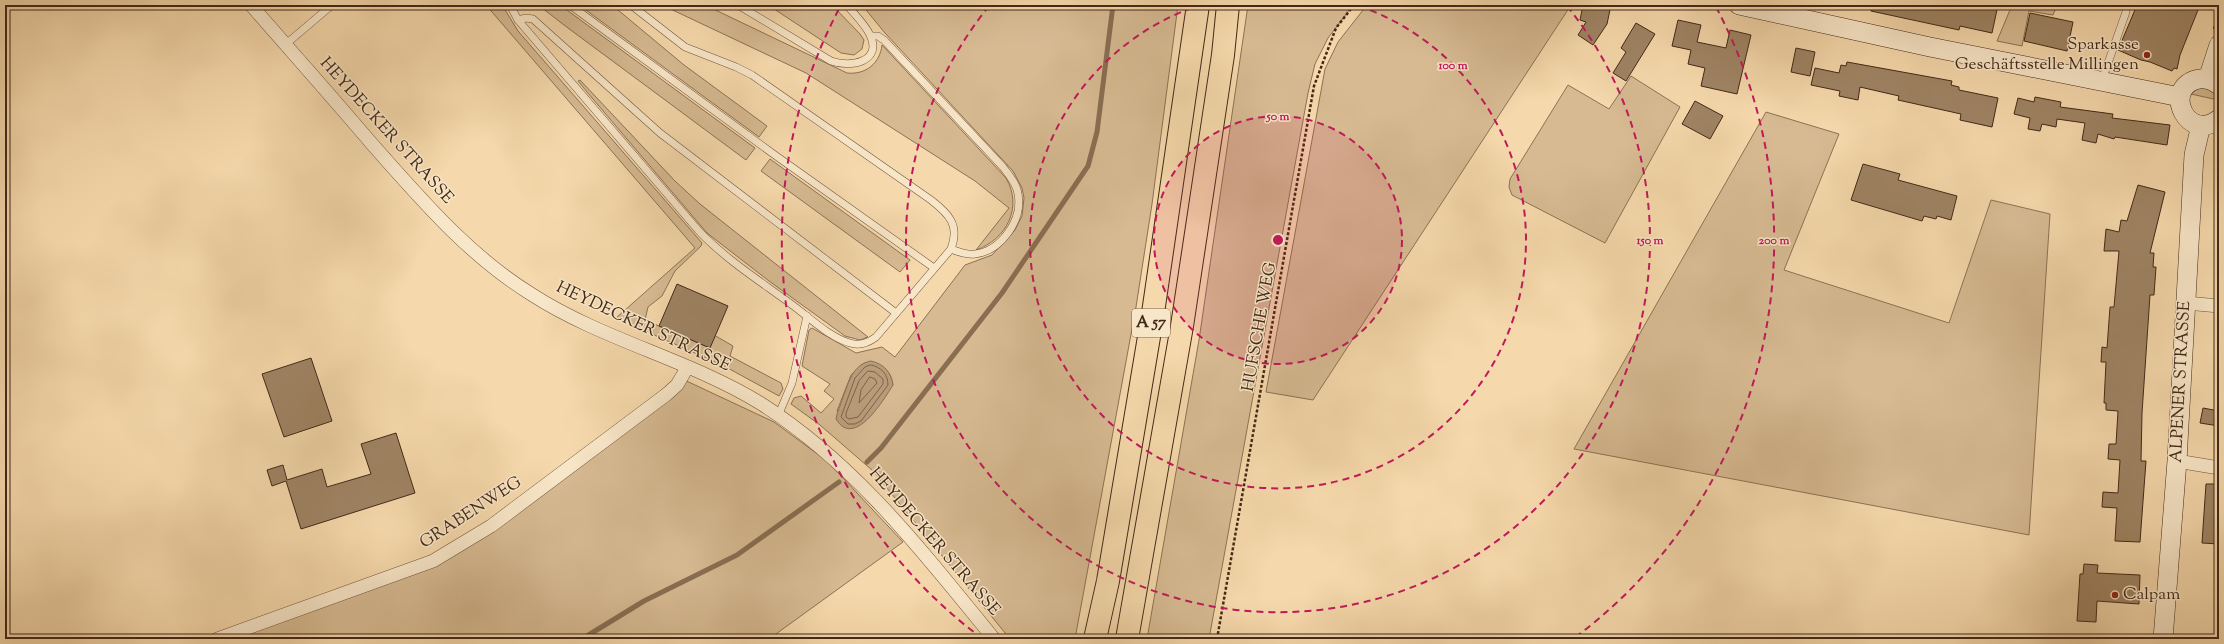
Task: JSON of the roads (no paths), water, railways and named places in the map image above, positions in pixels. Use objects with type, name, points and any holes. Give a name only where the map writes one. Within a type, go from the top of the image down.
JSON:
[{"type":"highway","name":"A 57","points":[[1095,639],[1109,573],[1153,313],[1198,5]]},
{"type":"highway","name":"A 57","points":[[1127,639],[1182,326],[1223,55],[1228,5]]},
{"type":"street","name":"HEYDECKER STRASSE","points":[[251,5],[421,199],[473,250],[535,297],[592,327],[735,390],[778,416],[820,446],[865,487],[910,537],[994,639]]},
{"type":"street","points":[[1739,5],[1937,49],[2180,97]]},
{"type":"street","points":[[2219,45],[2213,82],[2194,81],[2183,91],[2180,97],[2180,105],[2187,119],[2201,125],[2208,125],[2219,119]]},
{"type":"street","name":"ALPENER STRASSE","points":[[2163,639],[2177,461],[2194,155],[2201,125]]},
{"type":"street","points":[[2186,304],[2219,306]]},
{"type":"street","name":"GRABENWEG","points":[[217,639],[433,561],[490,526],[605,442],[668,394],[677,385],[687,368]]},
{"type":"street","points":[[2177,461],[2219,468]]},
{"type":"lane","points":[[286,44],[332,5]]},
{"type":"lane","points":[[510,5],[518,20],[698,230],[715,247],[807,316],[844,340],[857,344],[876,338],[951,249],[955,238],[954,227],[950,218],[942,209],[752,75],[736,67],[685,47],[631,5]]},
{"type":"lane","points":[[570,5],[765,148],[934,268]]},
{"type":"lane","points":[[738,5],[832,61],[842,65],[855,64],[864,61],[872,50],[871,36],[847,5]]},
{"type":"lane","points":[[2102,81],[2126,12]]},
{"type":"lane","points":[[518,20],[526,18],[533,19],[660,133],[896,313]]},
{"type":"lane","points":[[871,36],[878,36],[884,40],[1003,167],[1014,183],[1018,194],[1018,212],[1010,230],[997,244],[983,253],[973,255],[951,249]]},
{"type":"lane","points":[[778,416],[792,383],[807,316]]},
{"type":"water","points":[[871,361],[880,364],[889,372],[893,385],[868,419],[859,426],[851,429],[843,427],[836,419],[852,374],[860,366]]},
{"type":"waterway","points":[[867,462],[881,448],[1002,293],[1088,166],[1097,132],[1113,5]]},
{"type":"waterway","points":[[582,639],[644,601],[737,555],[839,482]]},
{"type":"place","name":"Sparkasse Geschäftsstelle Millingen","points":[[2147,55]]},
{"type":"place","name":"Calpam","points":[[2115,595]]}]
